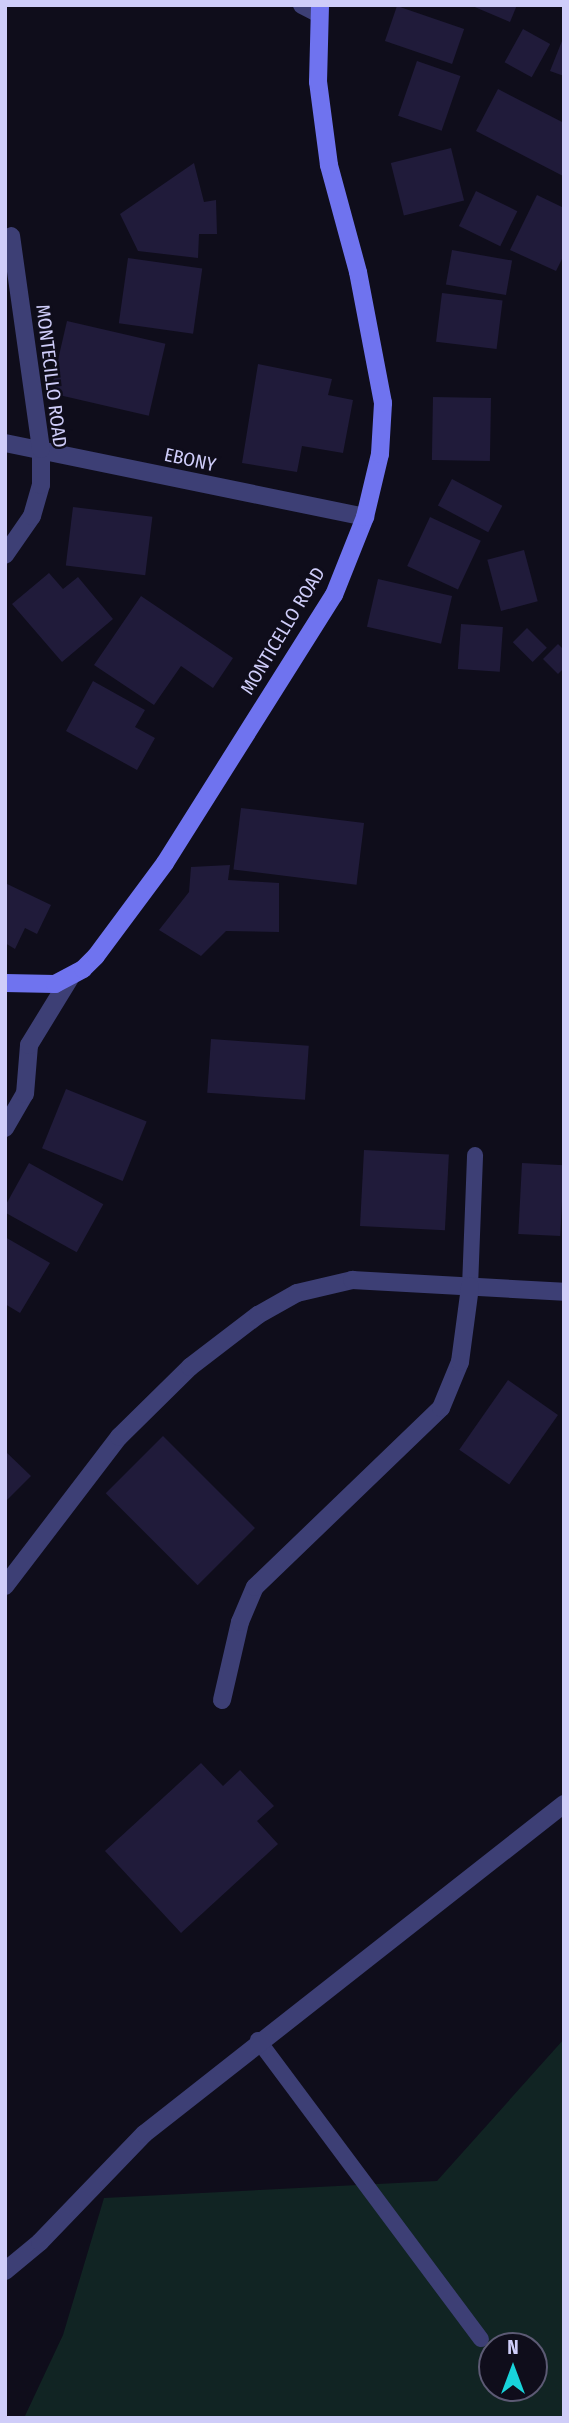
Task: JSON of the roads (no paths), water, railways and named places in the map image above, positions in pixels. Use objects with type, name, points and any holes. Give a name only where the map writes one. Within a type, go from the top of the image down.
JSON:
[{"type":"main road","name":"MONTICELLO ROAD","points":[[70,978],[96,956],[165,863],[334,595],[365,517],[380,454],[383,403],[358,272],[329,165],[318,82],[313,8]]},
{"type":"main road","points":[[5,983],[41,986],[70,978]]},
{"type":"street","name":"MONTECILLO ROAD","points":[[5,555],[32,516],[41,485],[41,449],[11,236]]},
{"type":"street","name":"EBONY","points":[[5,443],[365,517]]},
{"type":"street","points":[[5,1128],[26,1094],[29,1045],[70,978]]},
{"type":"street","points":[[5,1587],[119,1437],[190,1367],[258,1315],[297,1293],[352,1280],[564,1292]]},
{"type":"street","points":[[222,1700],[240,1622],[255,1587],[440,1408],[460,1362],[470,1287]]},
{"type":"street","points":[[5,2271],[40,2242],[144,2134],[258,2040],[564,1804]]},
{"type":"lane","points":[[470,1287],[475,1155]]},
{"type":"lane","points":[[258,2040],[478,2335]]}]
